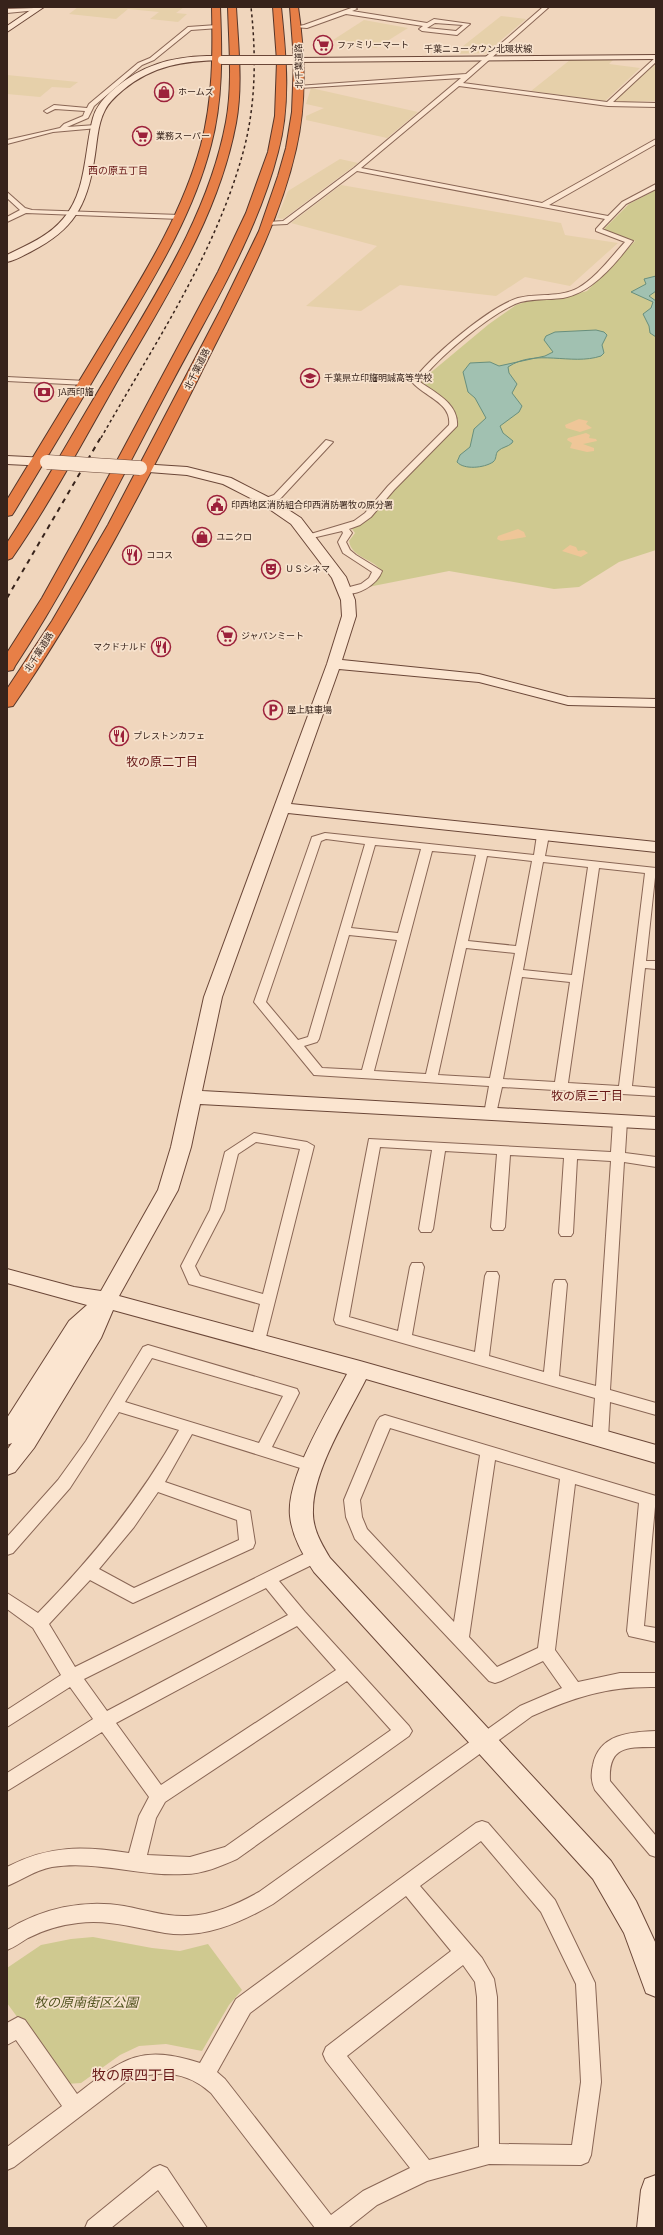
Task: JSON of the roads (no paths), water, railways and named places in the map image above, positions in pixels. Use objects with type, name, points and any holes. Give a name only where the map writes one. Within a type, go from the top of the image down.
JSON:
[{"type":"highway","points":[[7,512],[43,462],[86,383],[154,270],[180,217],[200,168],[207,144],[219,59],[216,7]]},
{"type":"highway","points":[[7,555],[179,264],[212,191],[224,152],[234,102],[235,67],[232,7]]},
{"type":"highway","name":"北千葉道路","points":[[7,666],[31,631],[84,537],[247,224],[273,152],[282,104],[283,66],[277,7]]},
{"type":"highway","name":"北千葉道路","points":[[7,702],[63,615],[143,468],[247,269],[268,224],[290,150],[298,108],[300,86],[297,28],[294,7]]},
{"type":"street","points":[[297,28],[305,28],[360,7]]},
{"type":"street","points":[[268,224],[285,223],[356,169],[458,84],[486,57],[546,7]]},
{"type":"street","points":[[7,11],[37,9]]},
{"type":"street","points":[[7,30],[37,9]]},
{"type":"street","points":[[346,12],[428,25],[434,20],[467,24],[457,32],[422,29],[428,25]]},
{"type":"street","points":[[63,128],[66,125],[86,117],[90,110],[90,105],[140,64],[152,59],[190,28],[217,26]]},
{"type":"street","points":[[608,104],[656,57]]},
{"type":"street","name":"千葉ニュータウン北環状線","points":[[96,127],[100,110],[109,98],[139,73],[152,66],[176,62],[219,59],[656,57]]},
{"type":"street","points":[[300,86],[466,76]]},
{"type":"street","points":[[458,84],[608,104],[656,105]]},
{"type":"street","points":[[47,111],[54,107],[90,110]]},
{"type":"street","points":[[7,142],[63,128],[96,127],[87,179],[74,212],[61,227],[48,238],[7,259]]},
{"type":"street","points":[[542,206],[656,141]]},
{"type":"street","points":[[356,169],[608,218]]},
{"type":"street","points":[[308,536],[345,529],[368,515],[391,488],[453,426],[454,417],[449,407],[416,382],[425,370],[496,312],[513,302],[534,297],[563,294],[581,290],[630,241],[598,230],[624,203],[656,186]]},
{"type":"street","points":[[7,194],[26,210]]},
{"type":"street","points":[[7,220],[26,210],[180,217]]},
{"type":"street","points":[[7,379],[86,383]]},
{"type":"street","points":[[266,501],[277,497],[329,442]]},
{"type":"street","points":[[7,460],[187,471],[216,478],[240,487],[291,516],[308,536],[339,577],[345,591],[349,616],[334,664],[213,997],[191,1097],[182,1147],[168,1190],[126,1267],[106,1300],[94,1332],[26,1442],[7,1466]]},
{"type":"street","points":[[345,529],[348,533],[342,542],[346,551],[377,571],[374,577],[361,588],[345,591]]},
{"type":"street","points":[[334,664],[479,678],[568,701],[656,703]]},
{"type":"street","points":[[281,808],[656,848]]},
{"type":"street","points":[[490,1114],[543,835]]},
{"type":"street","points":[[625,1090],[640,964],[654,870],[324,836],[316,839],[260,1002],[318,1072],[656,1092]]},
{"type":"street","points":[[295,1045],[313,1039],[371,841]]},
{"type":"street","points":[[367,1075],[402,937],[427,847]]},
{"type":"street","points":[[431,1079],[482,853]]},
{"type":"street","points":[[561,1086],[594,864]]},
{"type":"street","points":[[345,932],[402,937]]},
{"type":"street","points":[[461,944],[521,950]]},
{"type":"street","points":[[640,964],[656,965]]},
{"type":"street","points":[[517,973],[577,979]]},
{"type":"street","points":[[191,1097],[656,1123]]},
{"type":"street","points":[[600,1438],[620,1121]]},
{"type":"street","points":[[258,1341],[307,1146],[254,1137],[232,1152],[217,1210],[188,1266],[194,1280],[268,1301]]},
{"type":"street","points":[[656,1162],[618,1157],[374,1142],[341,1320],[656,1409]]},
{"type":"street","points":[[426,1229],[439,1146]]},
{"type":"street","points":[[498,1227],[504,1150]]},
{"type":"street","points":[[566,1233],[571,1154]]},
{"type":"street","points":[[7,1264],[83,1285],[106,1300]]},
{"type":"street","points":[[404,1338],[417,1267]]},
{"type":"street","points":[[7,1276],[74,1295],[106,1300],[258,1341],[656,1454]]},
{"type":"street","points":[[481,1360],[492,1276]]},
{"type":"street","points":[[551,1379],[560,1284]]},
{"type":"street","points":[[7,1436],[76,1327],[106,1300]]},
{"type":"street","points":[[7,1548],[64,1484],[116,1406],[148,1351],[292,1393],[263,1451]]},
{"type":"street","points":[[360,1369],[313,1466],[302,1496],[301,1509],[305,1536],[316,1555],[328,1571],[602,1870],[650,1942],[656,1983]]},
{"type":"street","points":[[116,1406],[313,1466]]},
{"type":"street","points":[[546,1652],[495,1676],[361,1534],[355,1524],[352,1512],[352,1500],[386,1421],[652,1500],[635,1631],[656,1635]]},
{"type":"street","points":[[39,1623],[89,1571],[154,1485],[188,1428]]},
{"type":"street","points":[[460,1640],[488,1452]]},
{"type":"street","points":[[568,1476],[546,1652],[573,1689]]},
{"type":"street","points":[[89,1571],[133,1596],[247,1543],[244,1516],[154,1485]]},
{"type":"street","points":[[7,1719],[72,1677],[316,1555]]},
{"type":"street","points":[[7,1878],[40,1860],[67,1855],[184,1866],[208,1862],[231,1853],[403,1731],[299,1617],[268,1579]]},
{"type":"street","points":[[7,1600],[39,1623],[72,1677],[159,1796]]},
{"type":"street","points":[[7,1784],[104,1721],[299,1617]]},
{"type":"street","points":[[136,1861],[148,1816],[159,1796],[348,1671]]},
{"type":"street","points":[[7,1941],[36,1925],[81,1913],[122,1914],[177,1925],[197,1924],[231,1916],[266,1898],[526,1711],[573,1689],[609,1680],[656,1680]]},
{"type":"street","points":[[656,1739],[627,1741],[612,1746],[602,1756],[600,1770],[601,1784],[656,1849]]},
{"type":"street","points":[[7,2160],[122,2072],[150,2063],[176,2065],[205,2074],[218,2086],[329,2228],[370,2198],[425,2171],[490,2154],[581,2155],[591,2082],[585,1983],[548,1906],[482,1829],[244,2006],[205,2074]]},
{"type":"street","points":[[408,1885],[465,1952],[484,1979],[487,1997],[490,2154]]},
{"type":"street","points":[[425,2171],[332,2054],[465,1952]]},
{"type":"street","points":[[7,2035],[18,2027],[75,2108]]},
{"type":"street","points":[[95,2228],[160,2176],[197,2228]]},
{"type":"street","points":[[652,2228],[656,2190]]},
{"type":"railway","points":[[101,438],[163,332],[202,260],[219,222],[233,184],[249,128],[253,94],[254,42],[251,7]]},
{"type":"railway","points":[[7,598],[101,437]]},
{"type":"place","name":"ファミリーマート","points":[[323,45]]},
{"type":"place","name":"ホームズ","points":[[164,92]]},
{"type":"place","name":"業務スーパー","points":[[142,136]]},
{"type":"place","name":"千葉県立印旛明誠高等学校","points":[[310,378]]},
{"type":"place","name":"JA西印旛","points":[[44,392]]},
{"type":"place","name":"印西地区消防組合印西消防署牧の原分署","points":[[217,505]]},
{"type":"place","name":"ユニクロ","points":[[202,537]]},
{"type":"place","name":"ココス","points":[[132,555]]},
{"type":"place","name":"ＵＳシネマ","points":[[271,569]]},
{"type":"place","name":"ジャパンミート","points":[[227,636]]},
{"type":"place","name":"マクドナルド","points":[[161,647]]},
{"type":"place","name":"屋上駐車場","points":[[273,710]]},
{"type":"place","name":"プレストンカフェ","points":[[119,736]]},
{"type":"district","name":"西の原五丁目","points":[[118,170]]},
{"type":"district","name":"牧の原二丁目","points":[[162,762]]},
{"type":"district","name":"牧の原三丁目","points":[[587,1096]]},
{"type":"district","name":"牧の原四丁目","points":[[134,2075]]},
{"type":"park label","name":"牧の原南街区公園","points":[[86,2002]]}]
